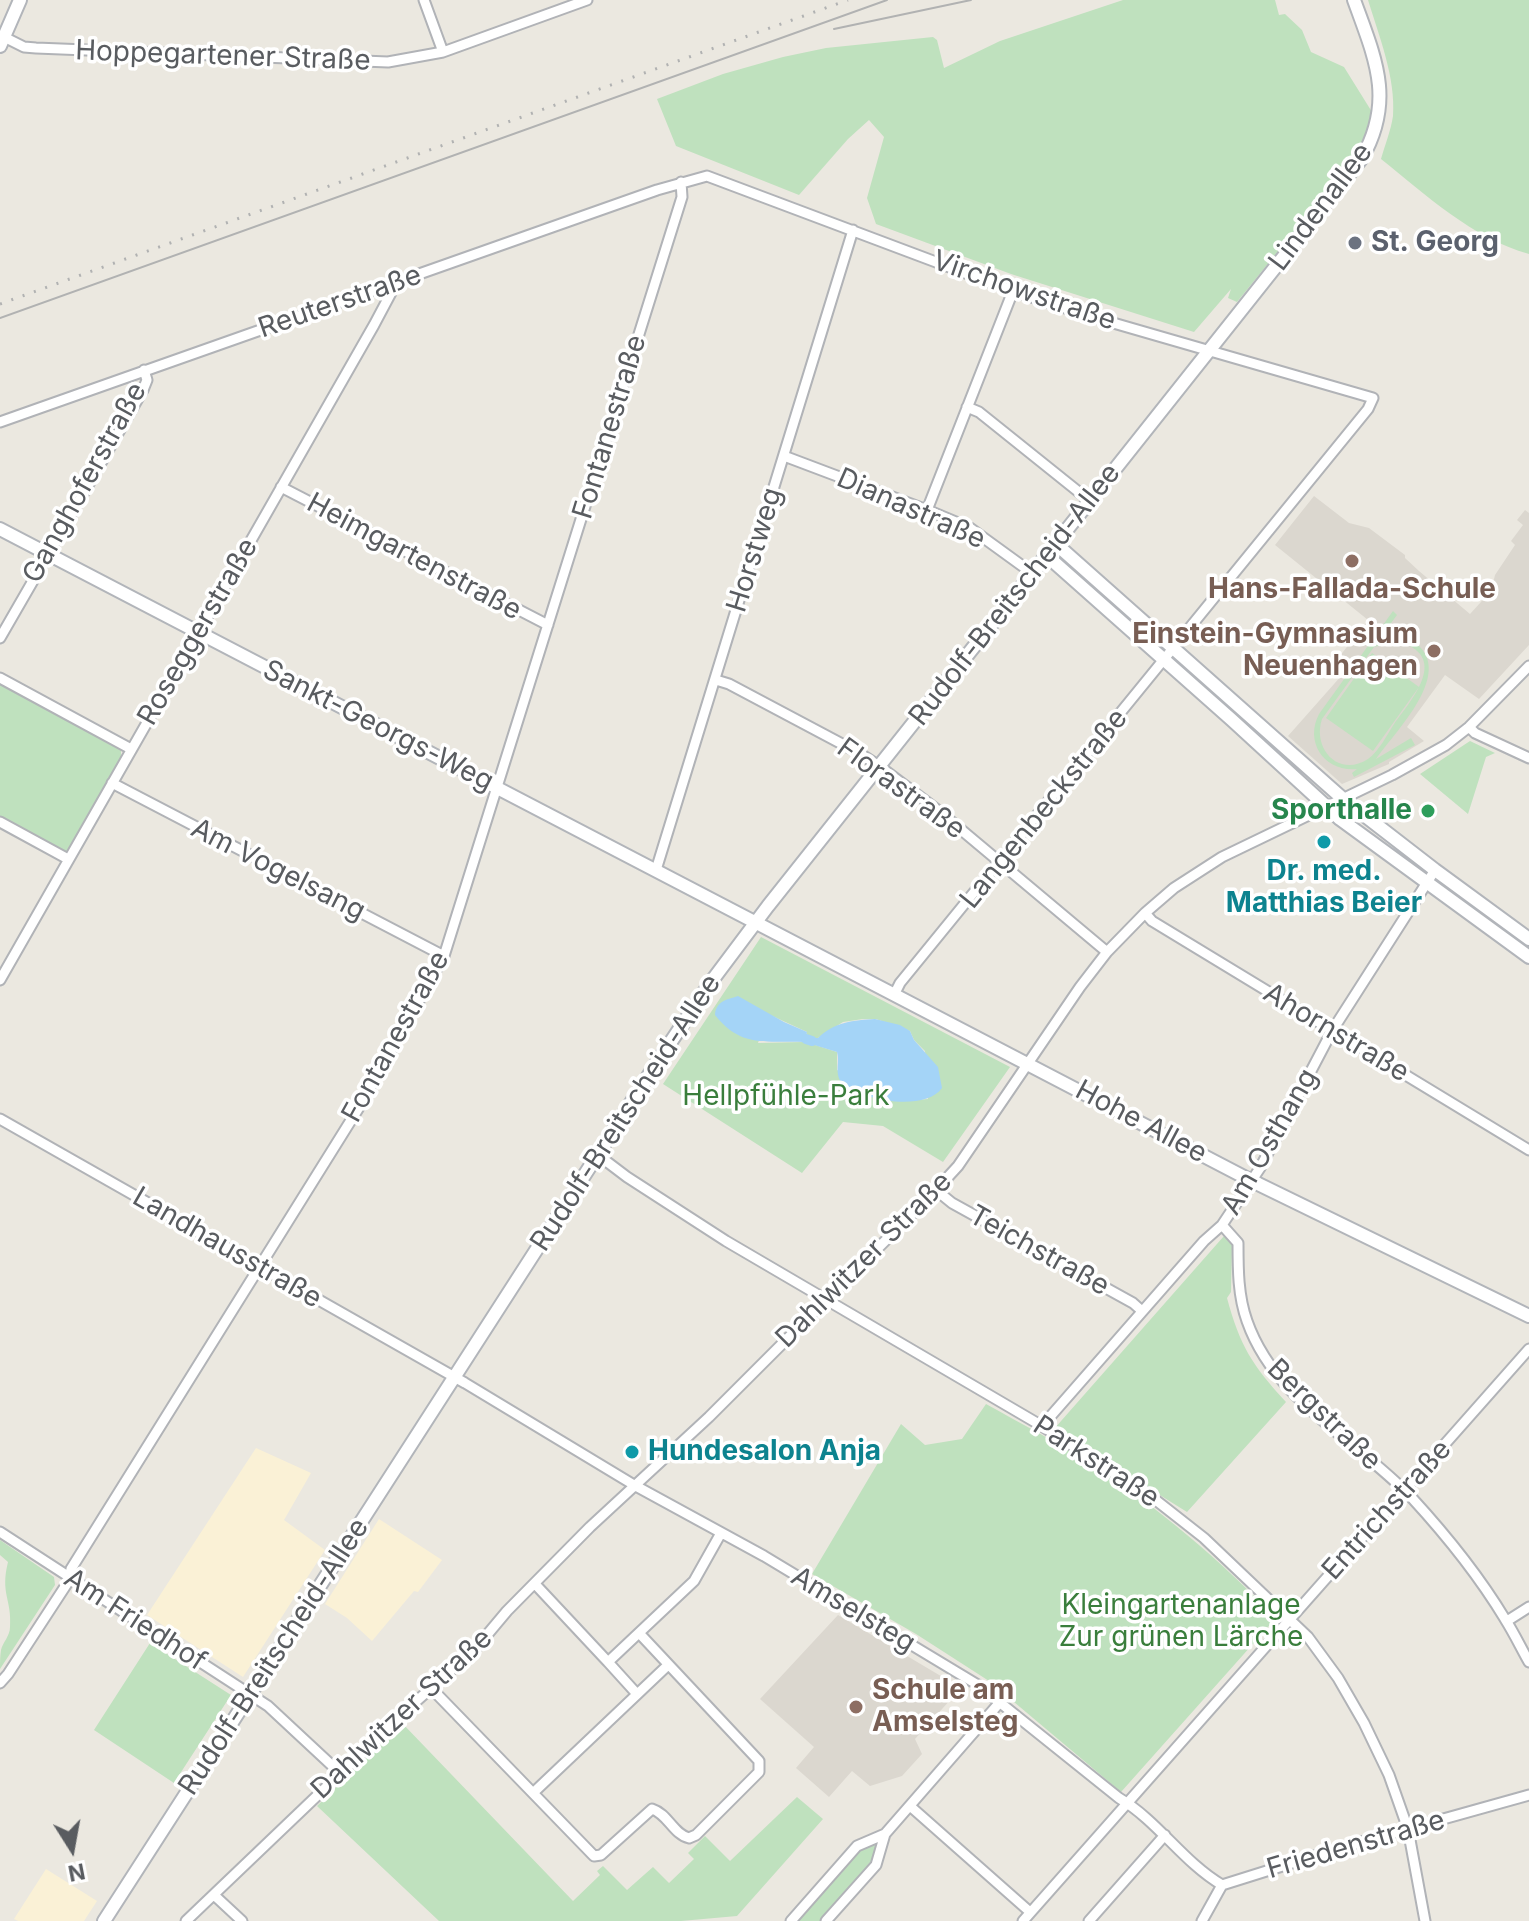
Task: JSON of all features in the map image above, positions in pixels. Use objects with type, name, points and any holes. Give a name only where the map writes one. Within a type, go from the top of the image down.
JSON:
[{"type":"street","points":[[2,42],[20,0]]},
{"type":"street","points":[[424,0],[443,52]]},
{"type":"street","name":"Hoppegartener Straße","points":[[2,42],[36,48],[388,62],[443,52],[587,0]]},
{"type":"street","name":"Lindenallee","points":[[1211,350],[1351,174],[1373,139],[1380,108],[1380,81],[1354,0]]},
{"type":"street","name":"Virchowstraße","points":[[681,182],[714,176],[1013,291],[1373,398]]},
{"type":"street","name":"Reuterstraße","points":[[0,422],[681,182]]},
{"type":"street","name":"Fontanestraße","points":[[0,1683],[70,1579],[71,1569],[358,1109],[444,956],[682,197],[681,182]]},
{"type":"street","name":"Horstweg","points":[[656,870],[853,230]]},
{"type":"street","name":"Roseggerstraße","points":[[0,980],[389,298],[389,285]]},
{"type":"street","points":[[927,510],[1013,291]]},
{"type":"street","name":"Rudolf-Breitscheid-Allee","points":[[104,1921],[711,982],[755,922],[1211,350]]},
{"type":"street","name":"Ganghoferstraße","points":[[0,638],[143,390],[147,380],[144,370]]},
{"type":"street","name":"Langenbeckstraße","points":[[894,995],[1368,409],[1373,398]]},
{"type":"street","points":[[967,407],[979,412],[1090,501]]},
{"type":"street","name":"Dianastraße","points":[[784,456],[927,510],[982,536],[1032,573]]},
{"type":"street","name":"Heimgartenstraße","points":[[281,487],[548,625]]},
{"type":"street","name":"Sankt-Georgs-Weg","points":[[0,529],[755,922]]},
{"type":"street","points":[[1056,544],[1430,876],[1529,957]]},
{"type":"street","points":[[1046,555],[1353,829],[1529,939]]},
{"type":"street","name":"Dahlwitzer Straße","points":[[186,1921],[488,1637],[507,1611],[634,1485],[827,1302],[936,1190],[958,1166],[1107,952],[1145,913],[1174,888],[1222,857],[1429,755],[1469,727],[1529,666]]},
{"type":"street","points":[[0,678],[131,749]]},
{"type":"street","name":"Florastraße","points":[[716,680],[729,684],[879,766],[940,812],[1107,952]]},
{"type":"street","points":[[1469,727],[1475,733],[1529,758]]},
{"type":"street","name":"Am Vogelsang","points":[[112,783],[444,956]]},
{"type":"street","points":[[0,822],[68,859]]},
{"type":"street","name":"Am Osthang","points":[[1042,1426],[1222,1225],[1260,1168],[1332,1031],[1430,876]]},
{"type":"street","name":"Ahornstraße","points":[[1145,913],[1152,921],[1529,1150]]},
{"type":"street","name":"Hohe Allee","points":[[755,922],[1250,1180],[1529,1316]]},
{"type":"street","name":"Landhausstraße","points":[[0,1119],[454,1377]]},
{"type":"street","name":"Parkstraße","points":[[598,1155],[651,1193],[827,1302],[1042,1426],[1148,1494],[1176,1515],[1291,1619],[1338,1678],[1389,1775],[1408,1829],[1425,1921]]},
{"type":"street","name":"Teichstraße","points":[[936,1190],[952,1203],[1133,1303],[1142,1311]]},
{"type":"street","name":"Bergstraße","points":[[1222,1225],[1238,1243],[1238,1275],[1246,1320],[1266,1362],[1288,1388],[1404,1491],[1473,1572],[1507,1621],[1529,1662]]},
{"type":"street","name":"Entrichstraße","points":[[1023,1921],[1529,1349]]},
{"type":"street","name":"Amselsteg","points":[[454,1377],[634,1485],[786,1569],[1001,1701],[1126,1802],[1144,1813],[1207,1875],[1222,1885]]},
{"type":"street","name":"Am Friedhof","points":[[0,1532],[268,1706],[340,1773]]},
{"type":"street","points":[[608,1662],[694,1581],[721,1533]]},
{"type":"street","points":[[535,1584],[637,1694]]},
{"type":"street","points":[[1507,1621],[1529,1607]]},
{"type":"street","points":[[431,1688],[597,1856],[652,1809],[660,1812],[682,1836],[693,1837],[759,1772],[759,1761],[639,1633]]},
{"type":"street","points":[[533,1793],[667,1666]]},
{"type":"street","points":[[791,1921],[857,1846],[885,1834],[1001,1701]]},
{"type":"street","name":"Friedenstraße","points":[[1222,1885],[1529,1795]]},
{"type":"street","points":[[910,1806],[1030,1912]]},
{"type":"street","points":[[826,1921],[876,1865],[885,1834]]},
{"type":"street","points":[[1089,1921],[1165,1835]]},
{"type":"street","points":[[1202,1921],[1222,1885]]},
{"type":"street","points":[[214,1895],[242,1921]]},
{"type":"shaded area","name":"Einstein-Gymnasium Neuenhagen","points":[[1314,496],[1349,523],[1369,528],[1405,555],[1419,571],[1470,614],[1491,591],[1495,575],[1515,545],[1511,541],[1523,525],[1517,520],[1525,510],[1529,513],[1529,645],[1479,699],[1445,675],[1407,727],[1424,741],[1389,764],[1342,784],[1288,736],[1342,675],[1332,666],[1368,620],[1275,545]]},
{"type":"shaded area","points":[[256,1448],[311,1473],[284,1520],[325,1550],[243,1677],[147,1615]]},
{"type":"shaded area","points":[[379,1519],[442,1560],[418,1592],[414,1591],[372,1641],[347,1618],[325,1604]]},
{"type":"shaded area","name":"Schule am Amselsteg","points":[[838,1615],[961,1688],[915,1739],[922,1754],[902,1776],[870,1786],[852,1771],[829,1797],[796,1768],[814,1747],[760,1699]]},
{"type":"shaded area","points":[[46,1869],[97,1901],[84,1921],[14,1919]]},
{"type":"green space","points":[[1123,0],[1275,0],[1279,15],[1285,14],[1302,30],[1311,52],[1344,67],[1372,112],[1371,126],[1360,150],[1237,302],[1228,298],[1231,289],[1194,332],[1011,274],[876,224],[867,198],[884,137],[869,120],[799,195],[676,146],[657,99],[723,74],[826,48],[933,37],[937,40],[944,68],[1000,41]]},
{"type":"green space","points":[[1368,0],[1529,0],[1529,254],[1508,247],[1469,226],[1381,159],[1393,116],[1392,87]]},
{"type":"green space","points":[[1393,611],[1397,615],[1380,638],[1402,637],[1416,643],[1428,660],[1428,674],[1416,704],[1376,759],[1411,738],[1415,745],[1354,777],[1352,773],[1357,769],[1335,766],[1320,754],[1314,735],[1319,714]],"holes":[[[1396,641],[1422,656],[1425,667],[1423,678],[1410,702],[1368,759],[1357,764],[1338,763],[1330,757],[1321,741],[1322,719],[1374,647]]]},
{"type":"green space","points":[[1372,653],[1419,687],[1373,751],[1326,718]]},
{"type":"green space","points":[[0,682],[121,750],[121,761],[66,854],[0,818]]},
{"type":"green space","points":[[1470,741],[1495,753],[1486,757],[1468,814],[1420,774]]},
{"type":"green space","name":"Hellpfühle-Park","points":[[761,937],[1010,1067],[943,1162],[883,1126],[843,1122],[802,1173],[663,1084]],"holes":[[[768,1014],[807,1032],[804,1042],[758,1043]],[[876,1019],[910,1031],[925,1051],[928,1099],[915,1100],[837,1070],[837,1052],[812,1044],[812,1038],[818,1038],[843,1022]]]},
{"type":"green space","points":[[1224,1236],[1232,1245],[1231,1292],[1227,1298],[1237,1329],[1264,1377],[1286,1402],[1187,1512],[1054,1429]]},
{"type":"green space","name":"Kleingartenanlage Zur grünen Lärche","points":[[986,1404],[1076,1454],[1163,1515],[1210,1554],[1276,1618],[1121,1792],[989,1681],[916,1634],[812,1574],[901,1424],[925,1445],[962,1439]]},
{"type":"green space","points":[[0,1540],[54,1577],[55,1585],[0,1669],[1,1650],[9,1633],[10,1617],[5,1582],[8,1562],[0,1555]]},
{"type":"green space","points":[[150,1643],[231,1695],[174,1783],[94,1730]]},
{"type":"green space","points":[[402,1723],[573,1901],[600,1875],[597,1871],[603,1866],[627,1890],[653,1867],[669,1883],[694,1859],[688,1853],[705,1836],[730,1861],[797,1797],[823,1819],[737,1916],[681,1921],[439,1921],[317,1806]]},
{"type":"green space","points":[[874,1842],[878,1846],[877,1859],[822,1921],[794,1921],[861,1847]]},
{"type":"water","points":[[738,996],[807,1032],[805,1042],[767,1042],[735,1033],[715,1015],[720,1004]]},
{"type":"water","points":[[875,1019],[900,1025],[910,1031],[938,1067],[942,1088],[934,1095],[908,1102],[864,1095],[842,1083],[837,1052],[811,1044],[812,1038],[818,1038],[838,1025]]},
{"type":"waterway","points":[[806,1039],[812,1041]]},
{"type":"tram line","points":[[0,318],[887,0]]},
{"type":"tram line","points":[[834,29],[971,0]]},
{"type":"railway","points":[[0,304],[848,0]]},
{"type":"place","name":"St. Georg","points":[[1355,243]]},
{"type":"place","name":"Hans-Fallada-Schule","points":[[1352,561]]},
{"type":"place","name":"Einstein-Gymnasium Neuenhagen","points":[[1434,651]]},
{"type":"place","name":"Sporthalle","points":[[1428,811]]},
{"type":"place","name":"Dr. med. Matthias Beier","points":[[1324,842]]},
{"type":"place","name":"Hundesalon Anja","points":[[632,1452]]},
{"type":"place","name":"Schule am Amselsteg","points":[[856,1707]]}]
